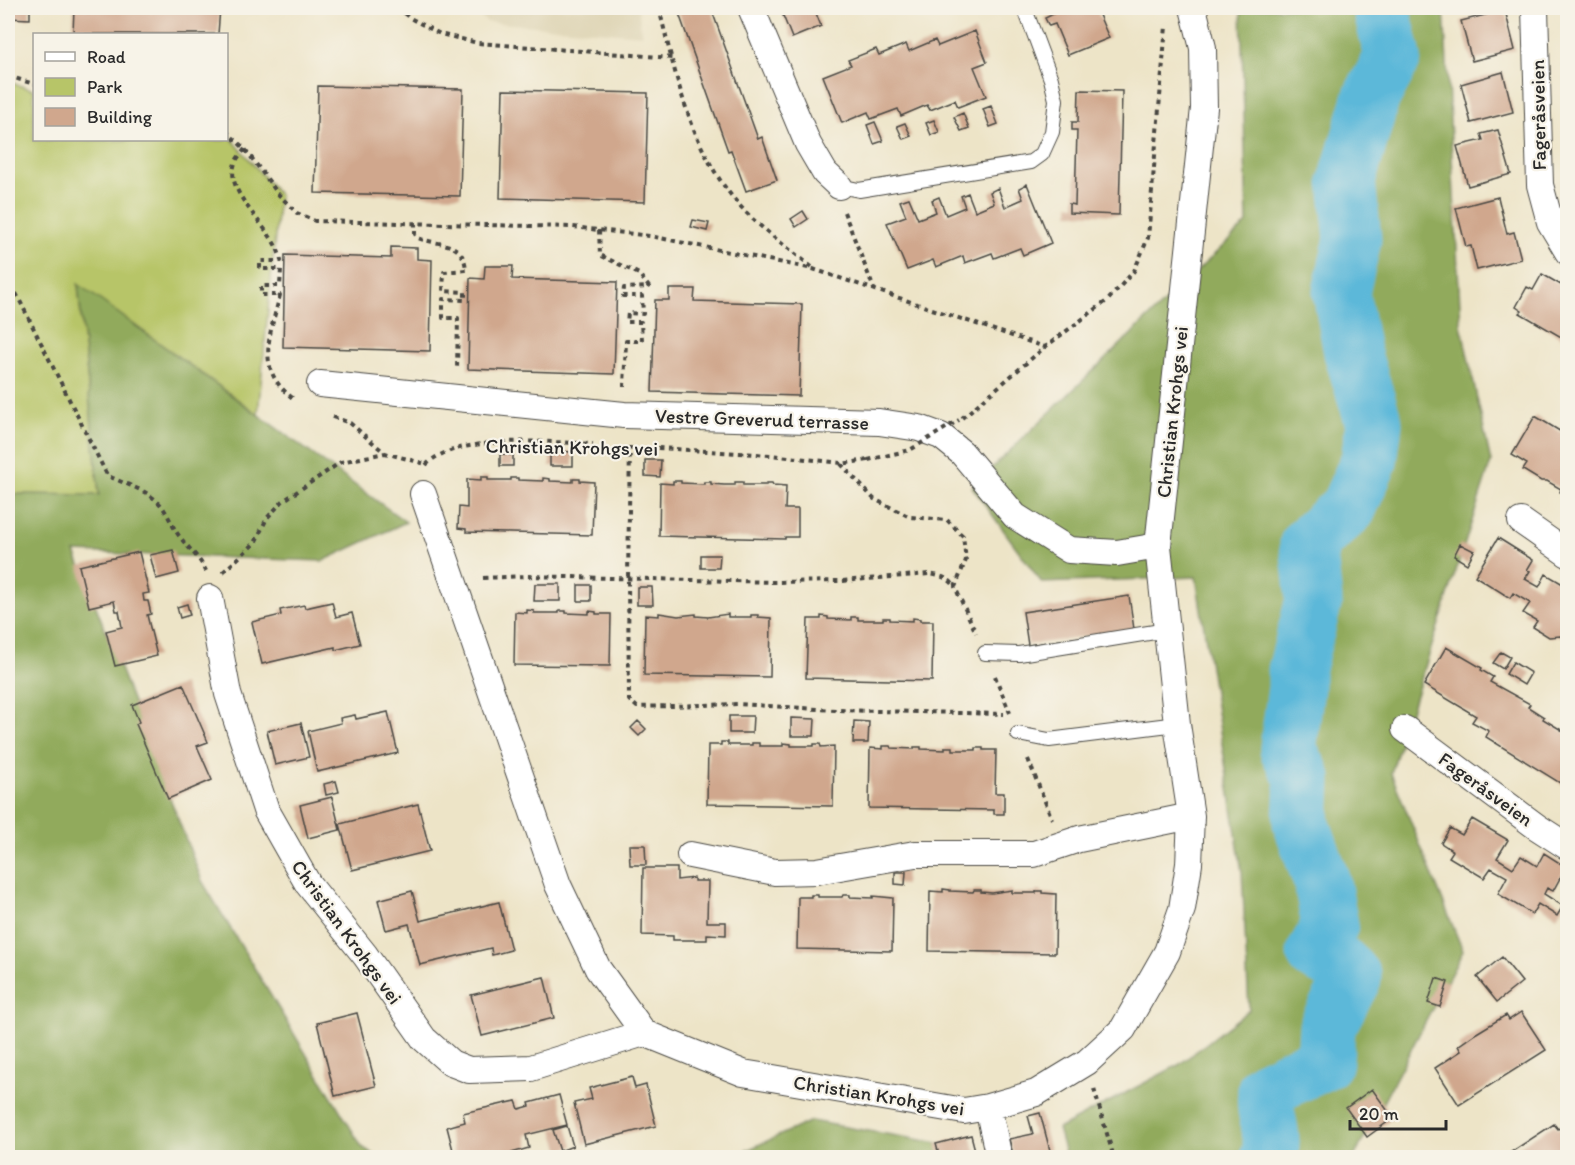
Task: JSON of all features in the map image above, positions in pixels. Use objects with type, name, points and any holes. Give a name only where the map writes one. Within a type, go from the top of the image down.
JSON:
[{"type":"street","points":[[751,8],[808,144],[825,173],[839,186]]},
{"type":"street","name":"Christian Krohgs vei","points":[[210,589],[228,694],[266,810],[308,884],[365,955],[424,1039],[452,1063],[469,1070],[531,1068],[644,1033],[743,1073],[964,1111],[988,1107],[1036,1093],[1087,1062],[1123,1029],[1167,952],[1182,909],[1189,864],[1191,816],[1177,724],[1158,546],[1204,108],[1203,48],[1193,8]]},
{"type":"street","name":"Fageråsveien","points":[[1535,8],[1540,184],[1550,222],[1568,252]]},
{"type":"street","name":"Vestre Greverud terrasse","points":[[326,385],[624,415],[879,422],[919,428],[941,436],[962,453],[1015,516],[1069,549],[1117,553],[1158,546]]},
{"type":"street","points":[[423,494],[558,885],[598,969],[644,1033]]},
{"type":"street","points":[[1521,521],[1568,554]]},
{"type":"street","name":"Fageråsveien","points":[[1405,729],[1537,827],[1568,847]]},
{"type":"street","points":[[690,855],[775,872],[817,871],[915,854],[1034,854],[1079,839],[1191,816]]},
{"type":"street","points":[[988,1107],[999,1158]]},
{"type":"lane","points":[[839,186],[859,190],[1031,162],[1042,154],[1052,132],[1056,100],[1051,79],[1026,12]]},
{"type":"lane","points":[[985,653],[1018,654],[1167,630]]},
{"type":"lane","points":[[1018,734],[1049,740],[1177,724]]},
{"type":"path","points":[[397,8],[410,18],[440,34],[478,43],[672,58]]},
{"type":"path","points":[[659,8],[696,136],[715,172],[743,209],[813,269]]},
{"type":"path","points":[[955,587],[966,560],[963,536],[947,520],[910,517],[874,500],[841,464],[910,450],[959,420],[1045,347],[1108,300],[1134,271],[1148,238],[1166,22]]},
{"type":"path","points":[[8,76],[33,84]]},
{"type":"path","points":[[228,133],[245,149],[279,195],[297,213],[315,221],[573,227],[650,236],[813,269],[1045,347]]},
{"type":"path","points":[[245,149],[236,161],[233,172],[235,183],[241,197],[280,249],[281,261],[260,261],[260,269],[281,269],[280,286],[261,286],[261,295],[280,295],[267,347],[268,362],[274,377],[285,393],[302,404]]},
{"type":"path","points":[[839,186],[841,206],[874,290]]},
{"type":"path","points":[[415,222],[415,234],[418,238],[451,247],[458,251],[465,264],[466,270],[444,272],[443,291],[465,292],[465,300],[443,299],[444,318],[458,318],[457,354]]},
{"type":"path","points":[[599,230],[600,255],[639,274],[649,287],[624,288],[623,297],[642,296],[644,314],[628,314],[627,322],[641,322],[642,342],[626,340],[624,415]]},
{"type":"path","points":[[8,276],[107,475],[157,500],[166,510],[180,537],[202,562],[210,589],[255,543],[267,518],[283,501],[341,462],[385,453]]},
{"type":"path","points":[[326,385],[323,412],[350,423],[385,453],[427,464],[421,478],[423,494]]},
{"type":"path","name":"Christian Krohgs vei","points":[[624,415],[622,445],[630,446],[628,578]]},
{"type":"path","name":"Christian Krohgs vei","points":[[427,464],[438,455],[468,446],[489,443],[594,444]]},
{"type":"path","name":"Christian Krohgs vei","points":[[654,447],[845,463]]},
{"type":"path","points":[[453,583],[472,579],[527,576],[842,582],[929,574],[943,576],[955,587],[1010,714],[973,715],[737,704],[637,707],[629,700],[628,578]]},
{"type":"path","points":[[1018,734],[1063,845]]},
{"type":"path","points":[[1087,1062],[1114,1158]]},
{"type":"shaded area","points":[[471,8],[638,8],[642,35],[487,22]]},
{"type":"green space","points":[[1241,8],[1444,8],[1461,325],[1491,462],[1391,773],[1463,951],[1354,1157],[1066,1157],[1058,1129],[1180,1064],[1249,1010],[1242,872],[1196,577],[1042,583],[972,487],[1247,223]]},
{"type":"green space","points":[[8,82],[33,90],[33,141],[228,141],[228,134],[279,195],[258,414],[78,285],[99,495],[8,494]]},
{"type":"green space","points":[[78,284],[406,522],[323,561],[75,552],[202,881],[362,1147],[378,1157],[8,1158],[8,494],[99,495]]},
{"type":"green space","points":[[811,1121],[955,1146],[959,1158],[710,1158],[745,1151]]},
{"type":"building","points":[[8,8],[30,8],[30,19],[8,18]]},
{"type":"building","points":[[74,8],[220,8],[218,33],[73,33]]},
{"type":"building","points":[[677,8],[711,8],[758,139],[762,137],[777,180],[746,191],[731,150],[728,151]]},
{"type":"building","points":[[780,8],[814,8],[821,26],[792,38]]},
{"type":"building","points":[[1060,8],[1096,8],[1109,38],[1068,55],[1055,24],[1049,26],[1045,18],[1062,10]]},
{"type":"building","points":[[1505,10],[1515,50],[1472,61],[1461,21]]},
{"type":"building","points":[[975,31],[987,62],[974,67],[986,96],[958,107],[955,100],[930,110],[927,105],[901,116],[898,109],[871,119],[868,112],[842,123],[823,76],[851,65],[848,60],[876,49],[879,55],[906,44],[909,51],[935,40],[938,46]]},
{"type":"building","points":[[1503,72],[1513,112],[1471,123],[1461,84]]},
{"type":"building","points":[[318,86],[463,89],[460,196],[315,193]]},
{"type":"building","points":[[503,90],[648,93],[645,202],[500,198]]},
{"type":"building","points":[[1079,90],[1122,91],[1119,215],[1069,213],[1069,204],[1075,205],[1077,130],[1072,130],[1072,122],[1078,122]]},
{"type":"building","points":[[991,106],[998,124],[990,127],[983,109]]},
{"type":"building","points":[[963,113],[969,128],[961,131],[954,117]]},
{"type":"building","points":[[934,120],[939,132],[931,135],[926,123]]},
{"type":"building","points":[[875,122],[883,141],[874,144],[867,125]]},
{"type":"building","points":[[905,123],[911,136],[903,139],[897,126]]},
{"type":"building","points":[[1498,130],[1511,174],[1468,186],[1457,146],[1483,140],[1481,134]]},
{"type":"building","points":[[1027,184],[1051,243],[1023,255],[1020,248],[994,258],[992,253],[965,263],[963,256],[936,267],[933,260],[907,270],[887,223],[906,216],[900,201],[909,198],[918,219],[936,212],[932,200],[939,197],[946,215],[965,207],[961,196],[968,193],[975,211],[994,203],[990,192],[998,188],[1005,207],[1023,199],[1019,188]]},
{"type":"building","points":[[1498,197],[1507,234],[1514,232],[1521,259],[1477,270],[1471,246],[1466,247],[1456,208]]},
{"type":"building","points":[[803,211],[808,219],[796,227],[791,219]]},
{"type":"building","points":[[693,220],[709,223],[707,231],[691,227]]},
{"type":"building","points":[[391,247],[417,248],[417,259],[432,260],[430,351],[283,347],[285,255],[391,258]]},
{"type":"building","points":[[485,266],[513,266],[512,279],[617,282],[614,374],[468,369],[470,278],[484,279]]},
{"type":"building","points":[[1542,274],[1568,289],[1568,341],[1520,313],[1522,311],[1516,307],[1527,287],[1533,290]]},
{"type":"building","points":[[669,289],[695,289],[694,301],[802,304],[799,396],[652,392],[655,300],[669,300]]},
{"type":"building","points":[[1535,416],[1568,436],[1568,497],[1560,492],[1561,489],[1523,470],[1527,464],[1512,455]]},
{"type":"building","points":[[550,451],[573,452],[573,466],[550,466]]},
{"type":"building","points":[[500,454],[513,455],[513,466],[500,466]]},
{"type":"building","points":[[645,460],[661,460],[660,477],[645,476]]},
{"type":"building","points":[[481,477],[488,477],[488,480],[518,478],[518,480],[543,481],[543,478],[550,479],[550,481],[573,482],[573,479],[580,479],[580,481],[594,482],[592,535],[466,532],[466,529],[458,528],[459,507],[467,508],[467,479],[481,480]]},
{"type":"building","points":[[673,481],[704,484],[704,482],[711,482],[711,484],[724,485],[735,485],[735,482],[743,482],[743,485],[772,483],[786,486],[785,509],[798,509],[798,537],[785,537],[785,539],[659,536],[660,483],[673,484]]},
{"type":"building","points":[[1498,538],[1533,560],[1525,579],[1539,587],[1546,574],[1568,587],[1568,641],[1561,636],[1549,637],[1533,627],[1537,621],[1523,613],[1530,603],[1513,593],[1510,598],[1475,576]]},
{"type":"building","points":[[1460,544],[1474,551],[1467,564],[1454,556]]},
{"type":"building","points":[[173,550],[179,573],[156,579],[150,555]]},
{"type":"building","points":[[139,552],[149,593],[143,594],[144,601],[148,601],[151,614],[147,615],[157,656],[115,666],[106,631],[122,627],[119,611],[116,611],[114,601],[89,607],[79,566]]},
{"type":"building","points":[[701,555],[720,555],[719,568],[701,568]]},
{"type":"building","points":[[535,584],[560,584],[560,601],[534,601]]},
{"type":"building","points":[[578,585],[591,585],[591,601],[578,601]]},
{"type":"building","points":[[637,587],[652,587],[653,605],[637,605]]},
{"type":"building","points":[[1129,596],[1134,629],[1028,645],[1023,612]]},
{"type":"building","points":[[332,602],[336,617],[352,613],[360,644],[335,650],[335,647],[262,664],[252,622],[281,615],[280,610],[304,605],[305,608]]},
{"type":"building","points":[[187,604],[190,615],[180,618],[177,607]]},
{"type":"building","points":[[527,610],[534,611],[534,613],[566,611],[566,613],[589,614],[589,611],[596,612],[596,614],[611,614],[610,666],[514,665],[515,612],[527,613]]},
{"type":"building","points":[[659,613],[678,616],[696,614],[696,616],[708,617],[728,614],[728,617],[758,615],[758,617],[771,618],[770,677],[644,675],[645,615],[659,616]]},
{"type":"building","points":[[821,616],[828,617],[828,619],[851,620],[851,617],[858,617],[858,620],[890,618],[890,620],[913,621],[913,618],[920,619],[920,621],[933,621],[932,681],[806,678],[808,619],[821,619]]},
{"type":"building","points":[[1446,647],[1482,668],[1481,670],[1493,677],[1490,682],[1530,704],[1528,707],[1544,717],[1543,719],[1568,734],[1568,788],[1486,737],[1489,731],[1472,722],[1476,716],[1424,685]]},
{"type":"building","points":[[1501,652],[1510,657],[1503,669],[1493,663]]},
{"type":"building","points":[[1513,662],[1531,673],[1524,685],[1506,674]]},
{"type":"building","points":[[183,684],[208,742],[197,746],[212,780],[168,799],[136,724],[139,722],[132,705]]},
{"type":"building","points":[[388,712],[398,753],[317,772],[308,731],[341,723],[340,718],[355,715],[356,719]]},
{"type":"building","points":[[729,716],[753,716],[752,733],[729,733]]},
{"type":"building","points":[[791,718],[815,719],[814,736],[791,736]]},
{"type":"building","points":[[638,721],[646,729],[639,736],[631,728]]},
{"type":"building","points":[[854,721],[869,722],[868,743],[853,743]]},
{"type":"building","points":[[301,723],[309,757],[275,765],[267,731]]},
{"type":"building","points":[[721,742],[728,742],[728,745],[759,743],[759,746],[783,746],[783,743],[791,744],[791,746],[820,744],[821,747],[834,746],[833,806],[707,804],[708,745],[721,745]]},
{"type":"building","points":[[883,746],[914,749],[914,747],[921,747],[921,749],[945,750],[945,747],[953,747],[953,750],[983,748],[983,750],[996,750],[995,793],[1004,793],[1004,814],[994,814],[994,810],[869,808],[870,748],[883,749]]},
{"type":"building","points":[[336,781],[339,792],[326,795],[324,784]]},
{"type":"building","points":[[332,797],[340,830],[308,838],[300,805]]},
{"type":"building","points":[[418,804],[430,851],[352,870],[340,824]]},
{"type":"building","points":[[1472,819],[1508,840],[1497,858],[1513,868],[1521,856],[1537,866],[1544,853],[1566,867],[1553,891],[1547,888],[1544,894],[1563,906],[1557,916],[1538,904],[1532,914],[1498,894],[1507,877],[1491,868],[1484,878],[1449,857],[1453,851],[1441,843],[1450,828],[1462,835]]},
{"type":"building","points":[[629,845],[645,845],[646,865],[630,865]]},
{"type":"building","points":[[643,868],[677,868],[677,880],[694,878],[694,881],[708,881],[707,922],[726,922],[726,935],[707,934],[707,940],[673,940],[673,936],[642,935]]},
{"type":"building","points":[[895,872],[906,872],[905,885],[895,884]]},
{"type":"building","points":[[943,889],[973,892],[981,890],[981,892],[992,893],[1012,890],[1012,893],[1042,891],[1042,893],[1056,894],[1055,953],[929,951],[930,891],[943,892]]},
{"type":"building","points":[[412,891],[420,921],[499,902],[511,950],[492,955],[491,948],[420,965],[409,924],[386,930],[378,900]]},
{"type":"building","points":[[811,895],[893,898],[892,951],[797,949],[798,897],[811,897]]},
{"type":"building","points":[[1502,957],[1522,982],[1497,1002],[1477,977]]},
{"type":"building","points":[[544,977],[554,1018],[482,1036],[471,995]]},
{"type":"building","points":[[1436,978],[1448,982],[1440,1007],[1428,1003]]},
{"type":"building","points":[[1521,1012],[1546,1050],[1459,1105],[1435,1068],[1461,1051],[1458,1046],[1475,1034],[1506,1015],[1509,1020]]},
{"type":"building","points":[[357,1013],[376,1086],[335,1096],[317,1023]]},
{"type":"building","points":[[632,1077],[635,1088],[646,1085],[656,1126],[584,1144],[574,1103],[592,1099],[589,1088]]},
{"type":"building","points":[[1372,1089],[1393,1118],[1367,1137],[1346,1108]]},
{"type":"building","points":[[559,1095],[567,1125],[526,1135],[529,1148],[494,1158],[455,1158],[447,1127],[465,1122],[463,1113],[516,1101],[519,1109],[530,1106],[529,1103]]},
{"type":"building","points":[[1040,1113],[1052,1158],[1014,1158],[1009,1139],[1033,1134],[1028,1116]]},
{"type":"building","points":[[1568,1122],[1568,1158],[1502,1158],[1554,1124],[1558,1129]]},
{"type":"building","points":[[567,1126],[573,1146],[560,1151],[553,1130]]},
{"type":"building","points":[[971,1135],[977,1158],[940,1158],[936,1144]]},
{"type":"waterway","points":[[1268,1158],[1271,1140],[1266,1089],[1325,1061],[1327,1027],[1353,978],[1343,966],[1315,953],[1330,925],[1322,882],[1301,822],[1303,778],[1288,749],[1296,671],[1314,600],[1308,544],[1348,508],[1369,461],[1374,423],[1352,352],[1341,292],[1353,239],[1347,181],[1372,96],[1393,57],[1381,8]]}]
